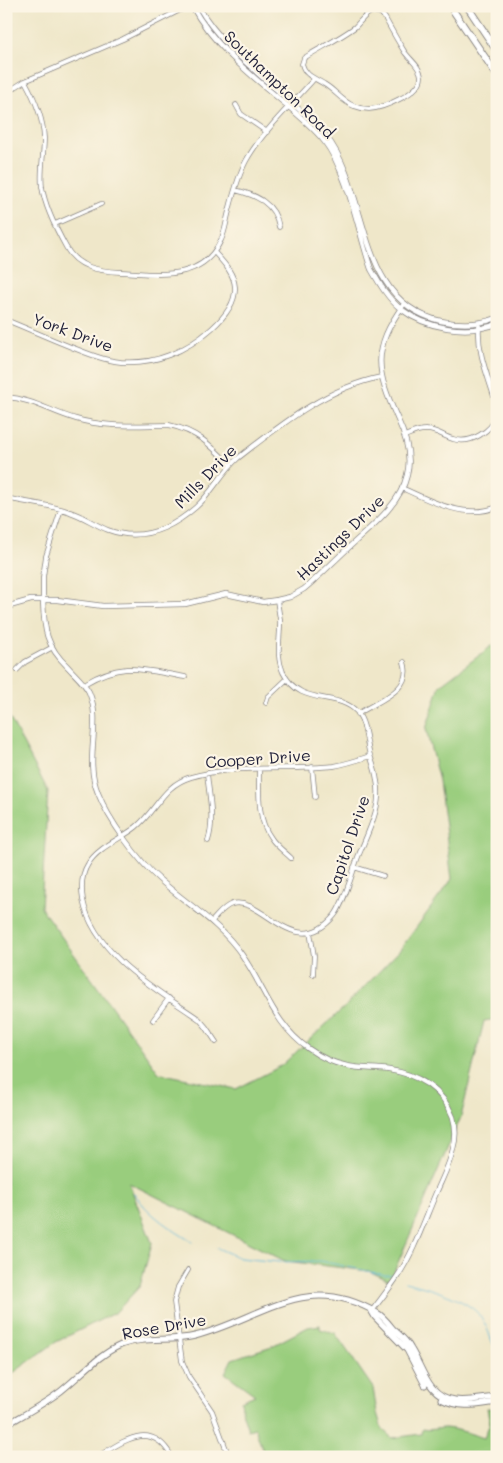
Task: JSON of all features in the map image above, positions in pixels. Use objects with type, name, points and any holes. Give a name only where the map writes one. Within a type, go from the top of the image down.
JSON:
[{"type":"highway","points":[[450,6],[497,75]]},
{"type":"highway","points":[[468,6],[497,42]]},
{"type":"highway","points":[[468,6],[497,51]]},
{"type":"main road","name":"Rose Drive","points":[[6,1425],[54,1396],[120,1345],[195,1336],[303,1297],[333,1296],[354,1302],[378,1313],[411,1348],[428,1382],[437,1392],[455,1400],[497,1397]]},
{"type":"main road","name":"Rose Drive","points":[[372,1311],[375,1317],[407,1350],[420,1376],[430,1390],[439,1398],[452,1404],[464,1406],[497,1402]]},
{"type":"street","points":[[6,93],[25,81],[122,39],[188,6]]},
{"type":"street","name":"Southampton Road","points":[[192,6],[203,24],[225,50],[291,106]]},
{"type":"street","name":"Southampton Road","points":[[198,6],[229,46],[316,132],[334,156],[371,269],[385,291],[402,307],[423,321],[434,325],[461,329],[497,324]]},
{"type":"street","points":[[376,11],[385,18],[403,50],[421,75],[418,85],[408,95],[369,109],[352,106],[326,85],[314,79],[303,68],[304,58],[350,30],[367,14],[376,11]]},
{"type":"street","points":[[25,81],[41,117],[44,138],[41,168],[42,188],[48,208],[65,246],[82,264],[101,271],[164,275],[188,271],[202,264],[214,252],[222,240],[238,177],[246,160],[267,132],[314,79]]},
{"type":"street","points":[[236,105],[242,114],[267,132]]},
{"type":"street","points":[[235,190],[264,200],[276,215],[279,227]]},
{"type":"street","points":[[56,224],[102,204]]},
{"type":"street","name":"York Drive","points":[[6,320],[88,354],[109,360],[135,363],[168,356],[192,342],[217,323],[230,309],[234,295],[234,280],[230,271],[214,252]]},
{"type":"street","name":"Hastings Drive","points":[[6,606],[31,600],[103,606],[185,604],[226,594],[257,601],[277,600],[290,597],[310,585],[389,508],[402,488],[407,474],[409,460],[405,436],[381,377],[381,350],[387,331],[402,307]]},
{"type":"street","name":"Southampton Road","points":[[479,326],[497,318]]},
{"type":"street","points":[[479,326],[482,361],[495,390],[497,407]]},
{"type":"street","name":"Mills Drive","points":[[6,498],[61,509],[76,514],[108,530],[121,533],[148,534],[175,523],[197,506],[230,465],[261,440],[322,398],[363,381],[381,377]]},
{"type":"street","points":[[6,397],[27,400],[74,419],[96,424],[170,425],[180,427],[198,435],[230,465]]},
{"type":"street","points":[[405,436],[417,431],[427,430],[435,431],[454,440],[470,439],[490,427],[497,415]]},
{"type":"street","points":[[402,488],[447,507],[471,511],[487,511],[497,507]]},
{"type":"street","points":[[61,509],[46,556],[43,577],[44,629],[51,648],[89,692],[94,716],[91,761],[94,784],[104,808],[134,852],[157,878],[212,921],[242,954],[279,1020],[306,1048],[331,1062],[347,1066],[409,1074],[426,1082],[436,1091],[450,1110],[455,1128],[453,1152],[408,1257],[397,1278],[372,1311]]},
{"type":"street","points":[[277,600],[280,620],[278,654],[280,663],[287,679],[298,690],[307,695],[348,706],[358,714],[395,692],[401,686],[406,673],[404,662]]},
{"type":"street","points":[[17,670],[25,662],[51,648]]},
{"type":"street","points":[[84,684],[102,674],[119,669],[147,670],[185,677]]},
{"type":"street","points":[[266,703],[268,697],[287,679]]},
{"type":"street","name":"Capitol Drive","points":[[310,932],[323,926],[334,916],[373,817],[378,795],[376,771],[358,714]]},
{"type":"street","name":"Cooper Drive","points":[[216,1042],[199,1019],[143,979],[114,954],[98,936],[86,913],[82,888],[82,878],[88,864],[96,855],[140,824],[159,799],[176,783],[190,777],[207,773],[336,765],[370,756]]},
{"type":"street","points":[[312,767],[315,797]]},
{"type":"street","points":[[259,769],[261,814],[264,824],[272,841],[291,858]]},
{"type":"street","points":[[207,773],[212,820],[212,829],[208,842]]},
{"type":"street","points":[[354,867],[383,876]]},
{"type":"street","points":[[212,921],[228,906],[241,904],[249,906],[290,930],[310,932],[314,956],[314,974]]},
{"type":"street","points":[[154,1020],[169,998]]},
{"type":"street","points":[[188,1270],[176,1292],[174,1302],[182,1361],[189,1377],[212,1411],[228,1457]]},
{"type":"street","points":[[100,1456],[123,1440],[139,1436],[162,1443],[172,1457]]},
{"type":"green space","points":[[497,642],[497,1019],[484,1021],[461,1117],[390,1281],[369,1271],[285,1261],[129,1183],[152,1243],[140,1286],[116,1312],[56,1342],[6,1378],[6,711],[48,791],[41,908],[159,1073],[236,1089],[281,1066],[347,1005],[399,951],[452,879],[439,781],[426,729],[440,685]]},
{"type":"green space","points":[[320,1325],[320,1329],[335,1333],[373,1388],[382,1429],[392,1438],[421,1434],[422,1429],[445,1428],[484,1438],[490,1423],[487,1408],[497,1409],[497,1457],[265,1457],[255,1428],[248,1430],[243,1415],[241,1401],[255,1395],[225,1373],[232,1359],[272,1346],[308,1327]]},
{"type":"waterway","points":[[134,1193],[153,1214],[192,1242]]},
{"type":"waterway","points":[[217,1248],[240,1258],[279,1262],[321,1261],[385,1275],[393,1275]]},
{"type":"waterway","points":[[405,1282],[457,1299],[467,1305],[481,1317],[494,1346]]}]
